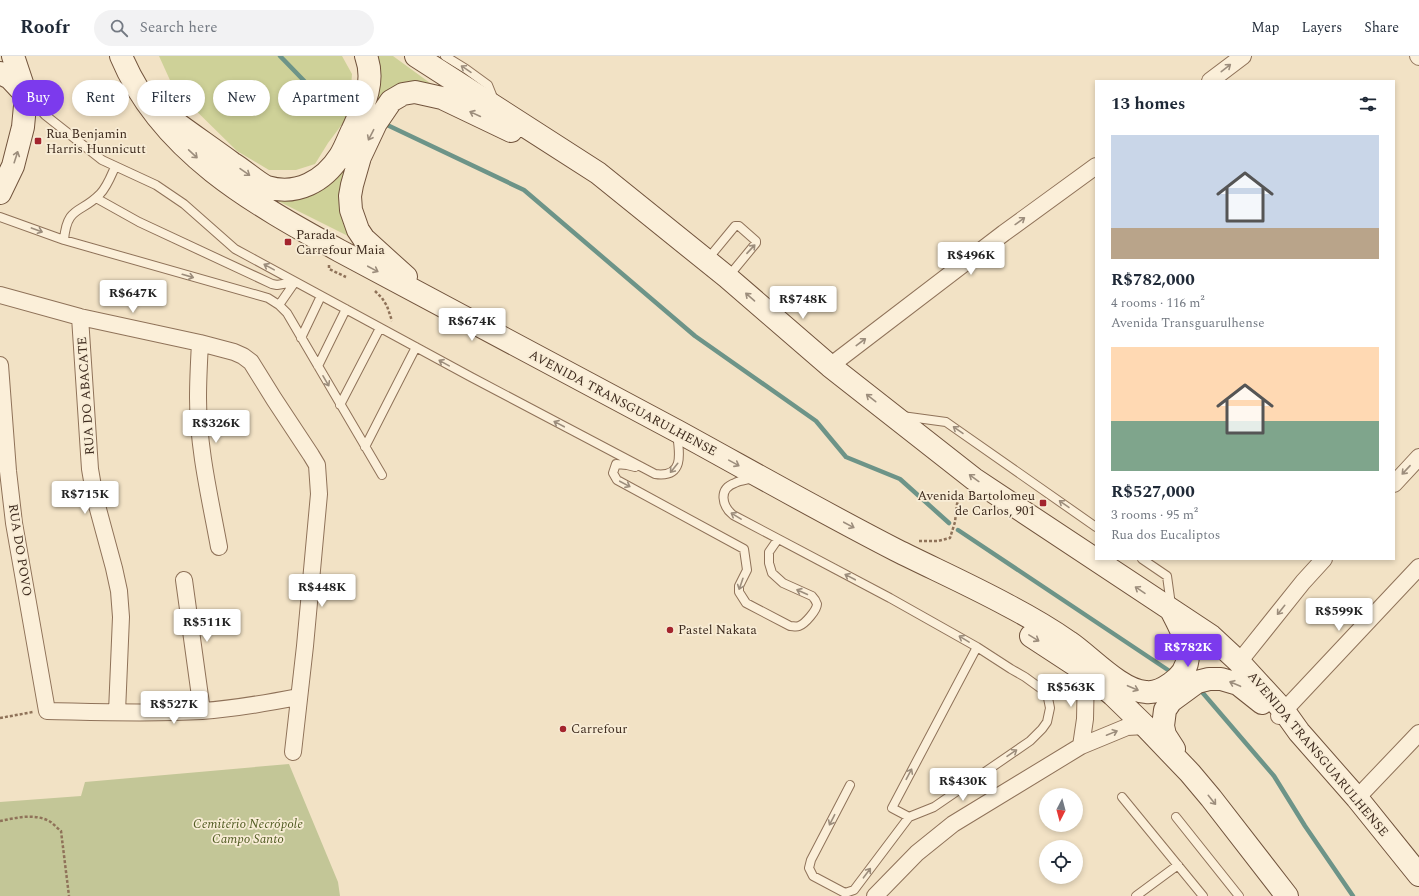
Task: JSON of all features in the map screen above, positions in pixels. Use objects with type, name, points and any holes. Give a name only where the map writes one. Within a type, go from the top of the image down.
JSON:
[{"type":"main road","points":[[13,56],[21,80]]},
{"type":"main road","name":"AVENIDA TRANSGUARULHENSE","points":[[121,56],[137,87]]},
{"type":"main road","points":[[168,116],[266,186],[286,189],[302,188],[316,181],[329,171],[340,156],[365,103],[371,81],[369,63],[366,56]]},
{"type":"main road","points":[[416,56],[598,173]]},
{"type":"main road","points":[[0,73],[12,80]]},
{"type":"main road","points":[[466,319],[428,294],[402,274],[364,239],[358,230],[351,210],[350,196],[360,157],[376,123],[391,100],[403,94],[415,92],[442,98],[598,173]]},
{"type":"main road","points":[[0,193],[13,166],[18,151],[24,116]]},
{"type":"main road","name":"AVENIDA TRANSGUARULHENSE","points":[[157,116],[171,134],[205,165],[243,194],[293,225],[340,252],[895,549]]},
{"type":"main road","name":"AVENIDA TRANSGUARULHENSE","points":[[598,173],[707,260],[830,366],[974,479],[1023,510],[1095,559]]},
{"type":"main road","points":[[895,549],[976,589],[1028,617],[1070,642],[1111,675],[1124,684],[1137,690],[1148,692],[1161,690],[1178,678],[1184,669],[1188,656],[1188,647],[1185,636],[1172,612]]},
{"type":"main road","points":[[895,549],[969,599],[1050,648],[1086,672],[1113,695],[1190,773],[1237,830],[1287,896]]},
{"type":"main road","name":"AVENIDA TRANSGUARULHENSE","points":[[1096,560],[1210,636],[1239,662],[1282,714],[1357,798],[1419,875]]},
{"type":"main road","points":[[1190,773],[1166,735],[1163,726],[1163,718],[1165,710],[1171,701],[1197,682],[1210,679],[1221,679],[1238,684],[1282,714]]},
{"type":"street","points":[[1211,80],[1243,56]]},
{"type":"street","points":[[830,366],[1004,233],[1095,167]]},
{"type":"street","points":[[0,295],[80,317],[200,343],[234,352],[251,362],[317,465],[319,494],[305,646],[298,697],[293,752]]},
{"type":"street","name":"RUA DO ABACATE","points":[[80,317],[90,469],[95,498],[119,591],[121,617],[116,712]]},
{"type":"street","points":[[200,343],[198,398],[200,429],[208,488],[219,547]]},
{"type":"street","name":"RUA DO POVO","points":[[0,365],[8,471],[14,523],[47,711]]},
{"type":"street","points":[[1395,483],[1419,457]]},
{"type":"street","points":[[1239,662],[1303,582],[1323,560]]},
{"type":"street","points":[[1282,714],[1419,567]]},
{"type":"street","points":[[184,580],[202,711]]},
{"type":"street","points":[[1081,746],[1085,719],[1086,672]]},
{"type":"street","points":[[47,711],[202,711],[298,697]]},
{"type":"street","points":[[875,896],[917,853],[953,824],[1081,746],[1128,727],[1145,726]]},
{"type":"street","points":[[1357,798],[1419,733]]},
{"type":"lane","points":[[446,56],[488,85],[497,108]]},
{"type":"lane","points":[[46,116],[102,160],[156,185],[184,204],[235,249],[655,474]]},
{"type":"lane","points":[[64,240],[65,229],[69,217],[79,208],[92,202],[102,193],[116,167]]},
{"type":"lane","points":[[96,198],[139,222],[272,284],[277,285],[296,282]]},
{"type":"lane","points":[[0,217],[64,240],[268,298],[279,305],[287,313],[382,475]]},
{"type":"lane","points":[[707,260],[735,226],[739,226],[756,241],[756,243],[727,277]]},
{"type":"lane","points":[[279,305],[296,282]]},
{"type":"lane","points":[[301,338],[321,296]]},
{"type":"lane","points":[[318,366],[346,309]]},
{"type":"lane","points":[[340,405],[380,328]]},
{"type":"lane","points":[[365,447],[416,347]]},
{"type":"lane","points":[[892,414],[946,422],[1095,525]]},
{"type":"lane","points":[[677,431],[680,454],[677,466],[671,473],[663,475],[655,474],[627,465],[616,464],[613,473],[617,480],[744,549],[747,570],[739,586],[739,592],[746,603],[790,626],[798,626],[804,623],[816,608],[817,604],[812,596],[783,583],[772,573],[769,562],[769,552],[778,539]]},
{"type":"lane","points":[[760,477],[734,483],[726,488],[723,503],[727,510],[733,515],[930,620],[1025,677],[1046,693],[1050,708],[1049,715],[1042,729],[1030,740],[934,807],[909,817],[854,890],[845,893],[812,876],[808,868],[850,785]]},
{"type":"lane","points":[[1143,560],[1167,576],[1172,612]]},
{"type":"lane","points":[[909,817],[892,808],[977,647]]},
{"type":"lane","points":[[1122,796],[1202,896]]},
{"type":"lane","points":[[1176,817],[1239,896]]},
{"type":"lane","points":[[1136,896],[1178,865]]},
{"type":"path","points":[[374,288],[387,306],[392,322]]},
{"type":"path","points":[[916,541],[938,541],[950,538],[955,522],[959,499],[964,495],[974,479]]},
{"type":"path","points":[[0,718],[47,711]]},
{"type":"path","points":[[0,821],[20,817],[35,817],[49,821],[61,831],[69,896]]},
{"type":"green space","points":[[159,56],[342,56],[352,74],[352,80],[278,80],[278,116],[348,116],[328,143],[315,164],[296,170],[269,170],[237,151],[201,116],[205,116],[205,80],[170,80]]},
{"type":"green space","points":[[374,56],[393,56],[441,91],[416,84],[391,87],[353,162],[350,237],[278,201],[311,196],[330,185],[347,161],[367,116],[374,116],[374,100],[381,84]]},
{"type":"green space","name":"Cemitério Necrópole Campo Santo","points":[[289,764],[338,882],[340,896],[0,896],[0,802],[81,796],[85,782]]},
{"type":"waterway","points":[[280,56],[303,80]]},
{"type":"waterway","points":[[383,123],[524,190],[695,336],[816,421],[846,457],[900,479],[949,523]]},
{"type":"waterway","points":[[958,530],[1174,674]]},
{"type":"waterway","points":[[1197,689],[1202,692],[1274,776],[1305,826],[1353,896]]},
{"type":"place","name":"Rua Benjamin Harris Hunnicutt","points":[[38,141]]},
{"type":"place","name":"Parada Carrefour Maia","points":[[288,242]]},
{"type":"place","name":"Avenida Bartolomeu de Carlos, 901","points":[[1043,503]]},
{"type":"place","name":"Pastel Nakata","points":[[670,630]]},
{"type":"place","name":"Carrefour","points":[[563,729]]}]
